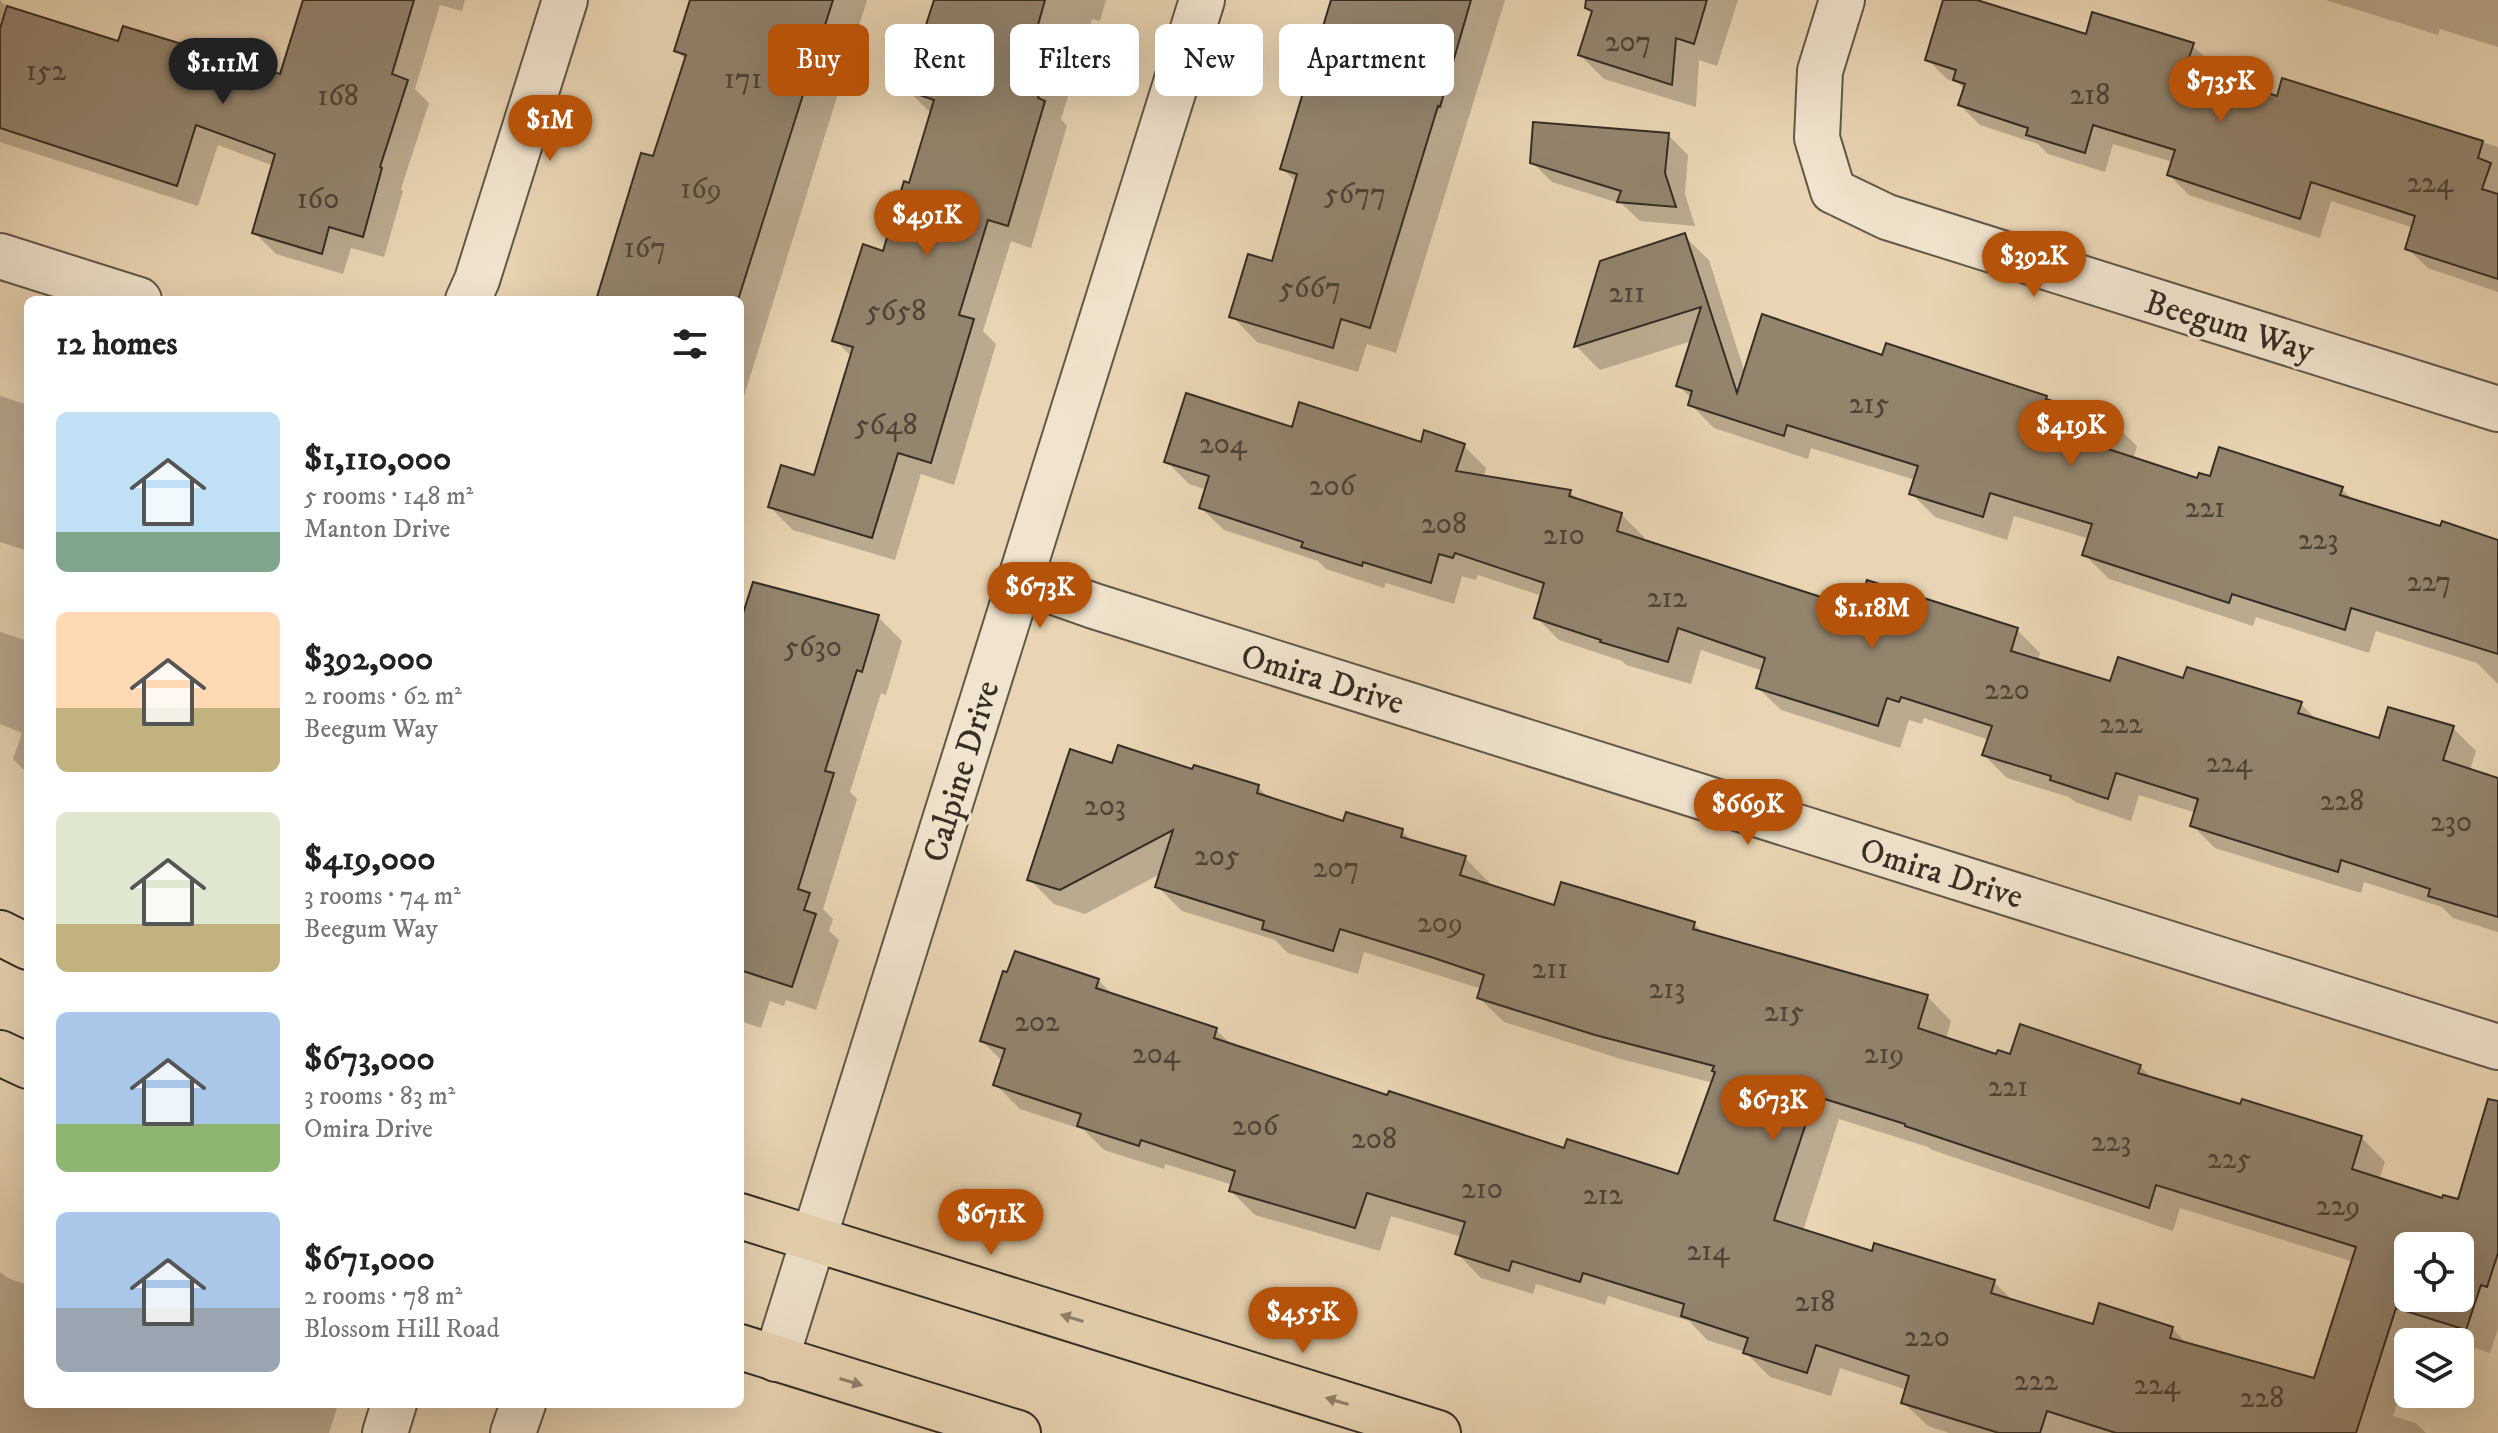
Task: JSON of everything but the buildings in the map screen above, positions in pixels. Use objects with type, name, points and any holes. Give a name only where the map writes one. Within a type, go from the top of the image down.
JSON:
[{"type":"main road","points":[[0,933],[24,945]]},
{"type":"main road","points":[[0,1053],[24,1064]]},
{"type":"main road","points":[[744,1217],[1438,1433]]},
{"type":"main road","points":[[758,1353],[1018,1433]]},
{"type":"street","points":[[470,296],[565,0]]},
{"type":"street","name":"Calpine Drive","points":[[758,1353],[815,1240],[1202,0]]},
{"type":"street","name":"Beegum Way","points":[[1842,0],[1820,71],[1817,138],[1833,191],[1887,217],[2498,409]]},
{"type":"street","points":[[0,256],[126,296]]},
{"type":"street","name":"Omira Drive","points":[[1020,580],[1094,606],[2498,1047]]},
{"type":"street","points":[[385,1433],[393,1408]]},
{"type":"street","points":[[513,1433],[522,1408]]}]
